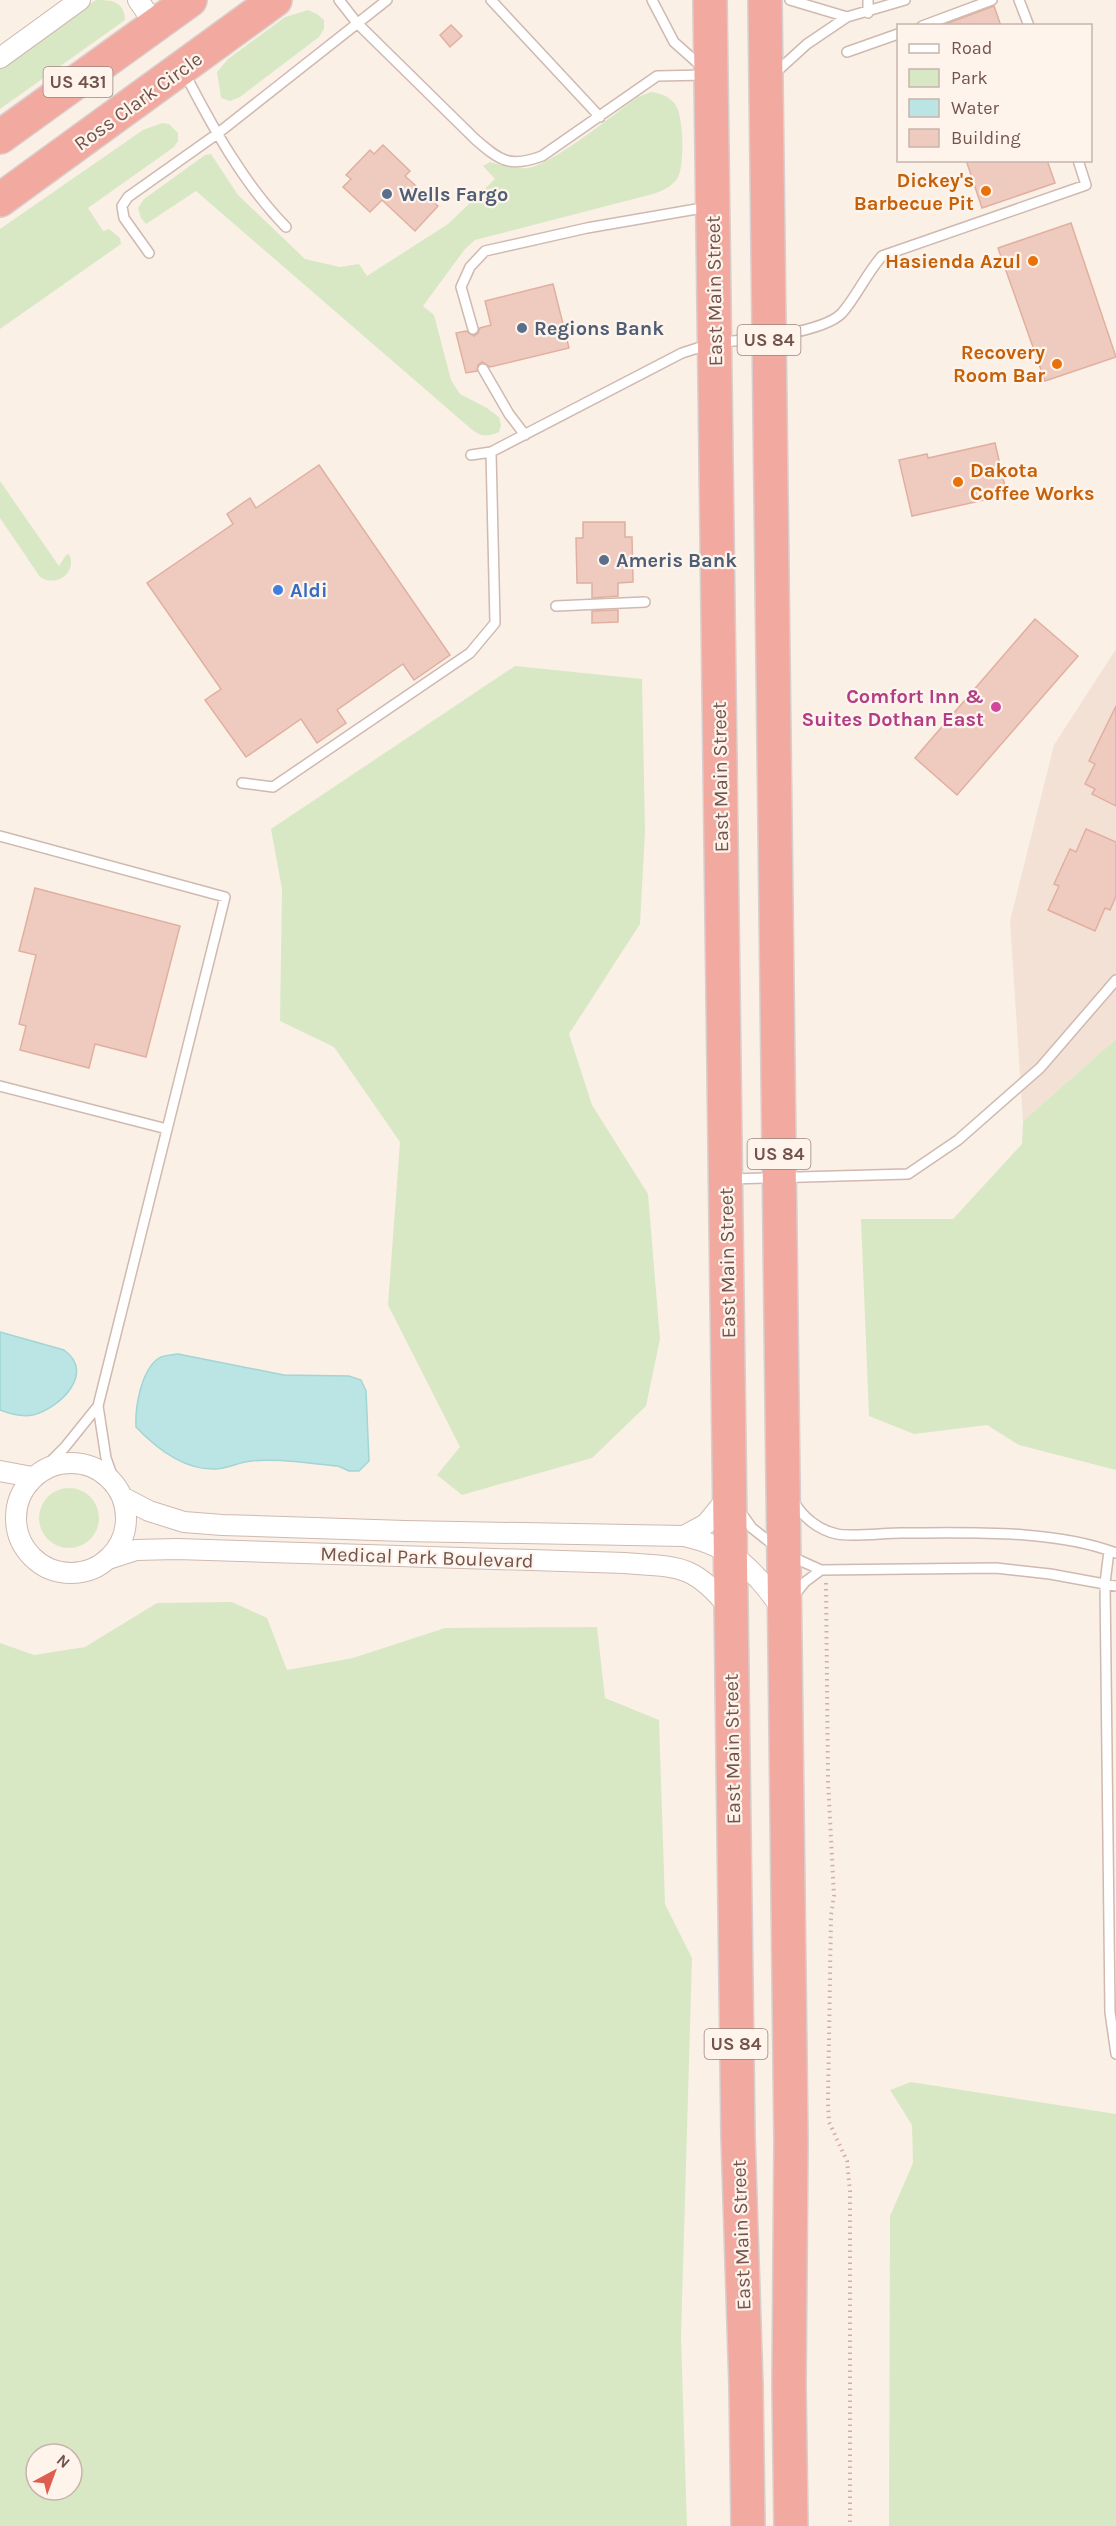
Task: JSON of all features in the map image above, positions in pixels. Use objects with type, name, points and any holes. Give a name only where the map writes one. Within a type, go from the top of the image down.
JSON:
[{"type":"highway","name":"US 431","points":[[0,138],[147,13],[190,0]]},
{"type":"highway","name":"Ross Clark Circle","points":[[0,200],[275,0]]},
{"type":"highway","name":"East Main Street","points":[[710,0],[738,2136],[748,2526]]},
{"type":"highway","name":"US 84","points":[[765,0],[791,2141],[789,2387],[791,2526]]},
{"type":"highway","points":[[147,13],[183,69]]},
{"type":"street","points":[[0,58],[80,0]]},
{"type":"street","points":[[0,1471],[38,1473],[62,1463],[82,1464],[95,1468],[119,1492],[126,1524],[117,1549],[108,1559],[85,1572],[59,1572],[35,1560],[0,1519]]},
{"type":"street","points":[[19,1539],[15,1526],[15,1513],[21,1494],[38,1473]]},
{"type":"street","name":"Medical Park Boulevard","points":[[119,1492],[149,1511],[184,1522],[675,1567],[701,1578],[714,1588],[731,1609]]},
{"type":"street","points":[[684,1536],[706,1524],[729,1496]]},
{"type":"street","name":"Medical Park Boulevard","points":[[108,1559],[136,1550],[684,1536],[701,1540],[730,1553],[755,1573],[785,1613]]},
{"type":"lane","points":[[339,0],[357,23],[475,139],[492,154],[508,161],[523,163],[542,156],[657,76],[711,75]]},
{"type":"lane","points":[[149,253],[124,218],[122,206],[128,198],[217,134],[387,0]]},
{"type":"lane","points":[[490,0],[600,117]]},
{"type":"lane","points":[[652,0],[674,42],[711,75]]},
{"type":"lane","points":[[790,0],[847,17]]},
{"type":"lane","points":[[868,0],[868,13]]},
{"type":"lane","points":[[766,81],[807,44],[847,17],[868,13],[905,0]]},
{"type":"lane","points":[[927,24],[992,0]]},
{"type":"lane","points":[[1020,0],[1028,24]]},
{"type":"lane","points":[[847,52],[897,34]]},
{"type":"lane","points":[[183,69],[217,134],[258,194],[286,227]]},
{"type":"lane","points":[[471,455],[491,452],[682,353],[716,343],[769,338],[826,323],[841,315],[882,256],[1086,185],[1078,162]]},
{"type":"lane","points":[[473,329],[461,287],[470,267],[485,251],[587,228],[713,206]]},
{"type":"lane","points":[[483,369],[509,414],[525,435]]},
{"type":"lane","points":[[242,783],[273,787],[470,653],[495,623],[491,452]]},
{"type":"lane","points":[[556,606],[645,602]]},
{"type":"lane","points":[[0,836],[225,897],[98,1406],[106,1458],[119,1492]]},
{"type":"lane","points":[[726,1179],[909,1174],[958,1140],[1040,1068],[1116,980]]},
{"type":"lane","points":[[0,1086],[167,1129]]},
{"type":"lane","points":[[38,1473],[65,1447],[98,1406]]},
{"type":"lane","points":[[784,1487],[800,1512],[814,1524],[837,1534],[992,1533],[1056,1539],[1113,1552],[1106,1583],[1110,2012],[1116,2054]]},
{"type":"lane","points":[[729,1496],[752,1528],[784,1553],[824,1570],[996,1568],[1116,1586]]},
{"type":"lane","points":[[785,1613],[795,1595],[824,1570]]},
{"type":"path","points":[[824,1570],[828,1781],[834,1896],[831,1926],[828,2103],[830,2122],[847,2161],[850,2191],[850,2526]]},
{"type":"shaded area","points":[[1116,649],[1116,1039],[1023,1121],[1010,921],[1054,745]]},
{"type":"green space","points":[[96,0],[107,0],[120,5],[125,20],[0,109],[0,65]]},
{"type":"green space","points":[[308,10],[324,20],[324,29],[319,37],[240,97],[230,101],[221,98],[217,72],[228,59],[285,17]]},
{"type":"green space","points":[[651,92],[664,95],[673,101],[678,110],[682,142],[681,164],[680,173],[672,184],[653,194],[475,240],[465,249],[423,306],[434,315],[451,380],[460,394],[499,417],[501,425],[499,432],[491,435],[480,435],[470,428],[196,191],[146,224],[138,208],[144,199],[205,155],[211,154],[238,195],[305,259],[340,267],[359,264],[367,276],[448,224],[495,179],[483,166],[490,162],[527,168],[544,162],[571,146],[638,97]]},
{"type":"green space","points":[[162,123],[169,124],[178,133],[178,141],[174,147],[88,208],[103,231],[109,229],[120,238],[121,244],[0,329],[0,229],[143,130]]},
{"type":"green space","points":[[0,481],[59,566],[69,554],[71,567],[64,576],[53,581],[40,577],[0,518]]},
{"type":"green space","points":[[515,666],[642,679],[645,831],[640,924],[569,1034],[592,1105],[648,1194],[660,1339],[646,1406],[592,1458],[462,1495],[437,1475],[460,1447],[388,1305],[400,1142],[334,1047],[280,1021],[282,889],[271,829]]},
{"type":"green space","points":[[1116,1039],[1116,1470],[1019,1445],[987,1425],[914,1434],[869,1416],[861,1219],[953,1219],[1022,1144],[1023,1121]]},
{"type":"green space","points":[[63,1488],[75,1488],[86,1493],[94,1501],[99,1518],[97,1530],[86,1543],[75,1548],[63,1548],[52,1543],[44,1535],[39,1524],[39,1512],[44,1501],[52,1493]]},
{"type":"green space","points":[[232,1602],[267,1618],[287,1670],[353,1658],[445,1628],[597,1627],[605,1698],[659,1720],[665,1904],[692,1958],[681,2337],[687,2526],[0,2526],[0,1643],[34,1655],[85,1647],[157,1603]]},
{"type":"green space","points":[[911,2082],[1116,2114],[1116,2526],[889,2526],[890,2216],[913,2163],[912,2125],[890,2090]]},
{"type":"water","points":[[0,1332],[64,1350],[73,1359],[76,1369],[75,1379],[71,1388],[54,1405],[33,1415],[25,1416],[0,1410]]},
{"type":"water","points":[[178,1354],[284,1375],[349,1376],[361,1380],[366,1391],[369,1461],[359,1471],[349,1471],[338,1466],[272,1460],[246,1462],[215,1469],[192,1466],[171,1456],[136,1427],[136,1419],[140,1390],[148,1371],[161,1357]]},
{"type":"building","points":[[994,6],[1000,24],[946,24]]},
{"type":"building","points":[[451,25],[462,36],[450,47],[440,35]]},
{"type":"building","name":"Wells Fargo","points":[[383,145],[410,171],[405,176],[438,206],[415,231],[382,200],[370,212],[343,187],[351,179],[346,175],[370,150],[374,154]]},
{"type":"building","points":[[967,162],[1048,162],[1055,183],[982,208]]},
{"type":"building","points":[[1071,223],[1116,357],[1045,381],[998,248]]},
{"type":"building","name":"Regions Bank","points":[[553,284],[569,348],[490,367],[482,362],[478,365],[477,371],[466,373],[456,333],[466,331],[474,336],[480,328],[491,325],[485,301]]},
{"type":"building","points":[[995,443],[1007,495],[912,516],[899,460],[927,454],[928,458]]},
{"type":"building","points":[[319,465],[450,655],[414,680],[403,664],[337,710],[346,723],[317,743],[301,719],[246,757],[205,700],[221,689],[147,583],[233,524],[227,514],[250,498],[256,508]]},
{"type":"building","name":"Ameris Bank","points":[[583,522],[625,522],[625,537],[632,537],[633,582],[618,583],[618,596],[592,598],[592,583],[577,583],[576,538],[583,538]]},
{"type":"building","points":[[618,610],[618,622],[592,623],[592,611]]},
{"type":"building","name":"Comfort Inn & Suites Dothan East","points":[[1035,619],[1078,656],[957,795],[915,758]]},
{"type":"building","points":[[1116,706],[1116,806],[1092,794],[1095,789],[1085,784],[1095,764],[1089,761]]},
{"type":"building","points":[[1086,829],[1116,842],[1116,896],[1110,910],[1105,908],[1095,931],[1048,910],[1059,886],[1054,884],[1070,849],[1076,852]]},
{"type":"building","points":[[35,888],[180,926],[146,1057],[95,1044],[89,1068],[20,1050],[26,1026],[19,1024],[36,955],[19,951]]},
{"type":"place","name":"Dickey's Barbecue Pit","points":[[986,191]]},
{"type":"place","name":"Wells Fargo","points":[[387,194]]},
{"type":"place","name":"Hasienda Azul","points":[[1033,261]]},
{"type":"place","name":"Regions Bank","points":[[522,328]]},
{"type":"place","name":"Recovery Room Bar","points":[[1057,364]]},
{"type":"place","name":"Dakota Coffee Works","points":[[958,482]]},
{"type":"place","name":"Ameris Bank","points":[[604,560]]},
{"type":"place","name":"Aldi","points":[[278,590]]},
{"type":"place","name":"Comfort Inn & Suites Dothan East","points":[[996,707]]}]
